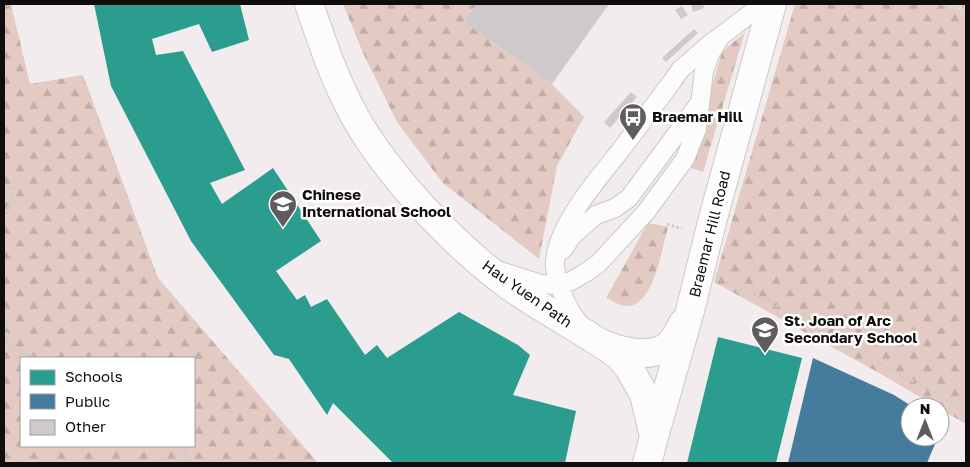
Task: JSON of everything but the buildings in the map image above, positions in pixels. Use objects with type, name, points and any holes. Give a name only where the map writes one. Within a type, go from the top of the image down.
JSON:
[{"type":"street","name":"Hau Yuen Path","points":[[309,4],[339,84],[370,141],[388,165],[429,213],[484,266],[533,302],[619,356],[638,381],[644,394],[654,438]]},
{"type":"street","name":"Braemar Hill Road","points":[[647,463],[690,311],[712,218],[772,4]]},
{"type":"street","points":[[594,339],[625,351],[644,354],[662,350],[674,339],[690,311]]},
{"type":"lane","points":[[594,339],[569,309],[558,285],[554,263],[564,230],[601,175],[680,70],[710,44],[763,4]]},
{"type":"lane","points":[[484,266],[541,284],[558,285],[571,281],[598,264],[646,212],[685,159],[696,129],[704,72],[711,52],[721,36]]},
{"type":"lane","points":[[554,263],[572,236],[596,215],[615,208],[629,198],[700,102]]},
{"type":"path","points":[[4,187],[14,187],[4,221]]},
{"type":"path","points":[[659,222],[685,230]]},
{"type":"path","points":[[720,279],[762,298],[966,410]]},
{"type":"path","points":[[4,307],[7,345],[32,357]]},
{"type":"path","points":[[181,447],[192,463]]},
{"type":"green space","points":[[4,4],[11,4],[30,84],[83,75],[158,278],[318,463],[4,463]]},
{"type":"green space","points":[[343,4],[477,4],[464,22],[552,84],[584,117],[557,166],[539,259],[442,182],[397,122],[363,53]]},
{"type":"green space","points":[[795,4],[966,4],[966,424],[950,415],[950,397],[920,397],[714,282]]},
{"type":"green space","points":[[936,4],[966,4],[966,12]]},
{"type":"green space","points":[[745,32],[703,172],[688,167],[722,52]]},
{"type":"green space","points":[[648,223],[668,227],[660,261],[644,297],[636,303],[627,306],[619,304],[606,298]]},
{"type":"place","name":"Braemar Hill","points":[[633,141]]},
{"type":"place","name":"Chinese International School","points":[[283,228]]},
{"type":"place","name":"St. Joan of Arc Secondary School","points":[[765,354]]}]
